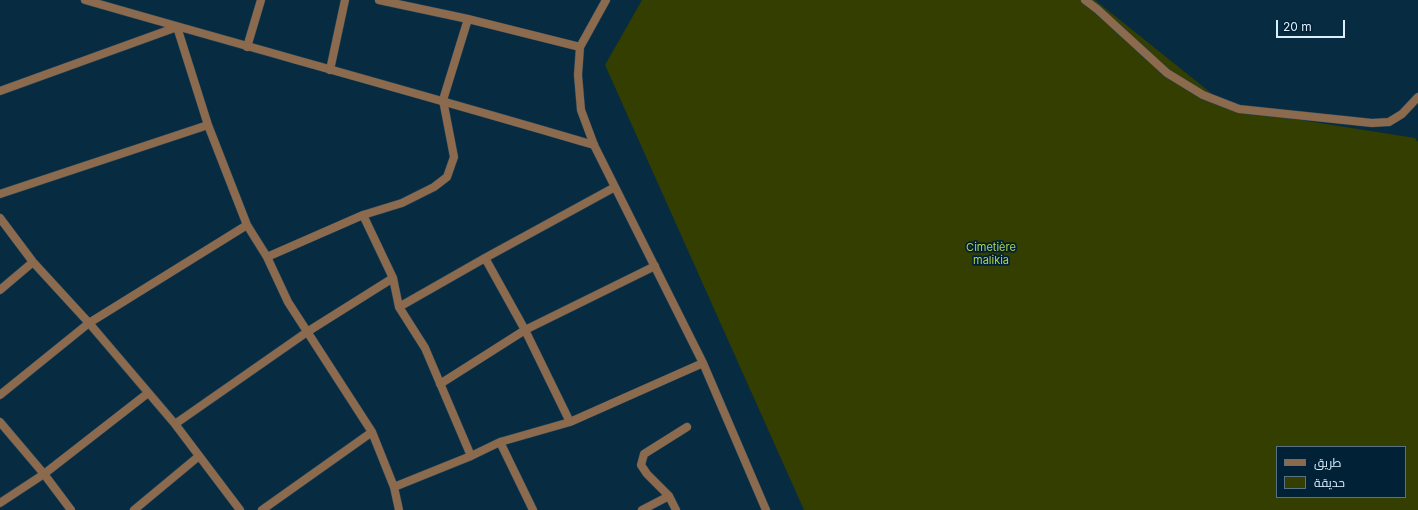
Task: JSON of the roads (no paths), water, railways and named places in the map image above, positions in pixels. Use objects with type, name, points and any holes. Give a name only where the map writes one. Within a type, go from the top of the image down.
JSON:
[{"type":"street","points":[[85,0],[246,47],[443,100],[594,145]]},
{"type":"street","points":[[246,47],[261,0]]},
{"type":"street","points":[[330,70],[345,0]]},
{"type":"street","points":[[378,0],[468,19],[580,47]]},
{"type":"street","points":[[606,0],[580,47],[578,75],[581,110],[594,145],[704,363],[766,510]]},
{"type":"street","points":[[1085,0],[1097,9],[1167,73],[1203,95],[1239,109],[1389,122],[1402,114],[1418,97]]},
{"type":"street","points":[[267,257],[363,215],[402,203],[434,187],[447,177],[454,157],[443,100],[468,19]]},
{"type":"street","points":[[0,91],[177,27]]},
{"type":"street","points":[[177,27],[208,125],[247,225],[267,257],[288,302],[372,432],[394,487],[398,510]]},
{"type":"street","points":[[0,194],[208,125]]},
{"type":"street","points":[[399,307],[615,187]]},
{"type":"street","points":[[363,215],[392,278],[399,307],[425,348],[471,456]]},
{"type":"street","points":[[0,218],[32,262],[89,323],[175,424],[240,510]]},
{"type":"street","points":[[0,395],[89,323],[247,225]]},
{"type":"street","points":[[485,258],[525,330],[570,422]]},
{"type":"street","points":[[0,290],[32,262]]},
{"type":"street","points":[[440,384],[525,330],[655,266]]},
{"type":"street","points":[[175,424],[307,332],[392,278]]},
{"type":"street","points":[[394,487],[471,456],[500,442],[570,422],[704,363]]},
{"type":"street","points":[[0,504],[44,474],[148,393]]},
{"type":"street","points":[[0,422],[44,474],[71,510]]},
{"type":"street","points":[[676,510],[669,496],[647,474],[641,465],[644,454],[686,428]]},
{"type":"street","points":[[262,510],[372,432]]},
{"type":"street","points":[[500,442],[533,510]]},
{"type":"street","points":[[134,510],[199,456]]},
{"type":"street","points":[[642,510],[669,496]]},
{"type":"park label","name":"Cimetière malikia","points":[[991,254]]}]
